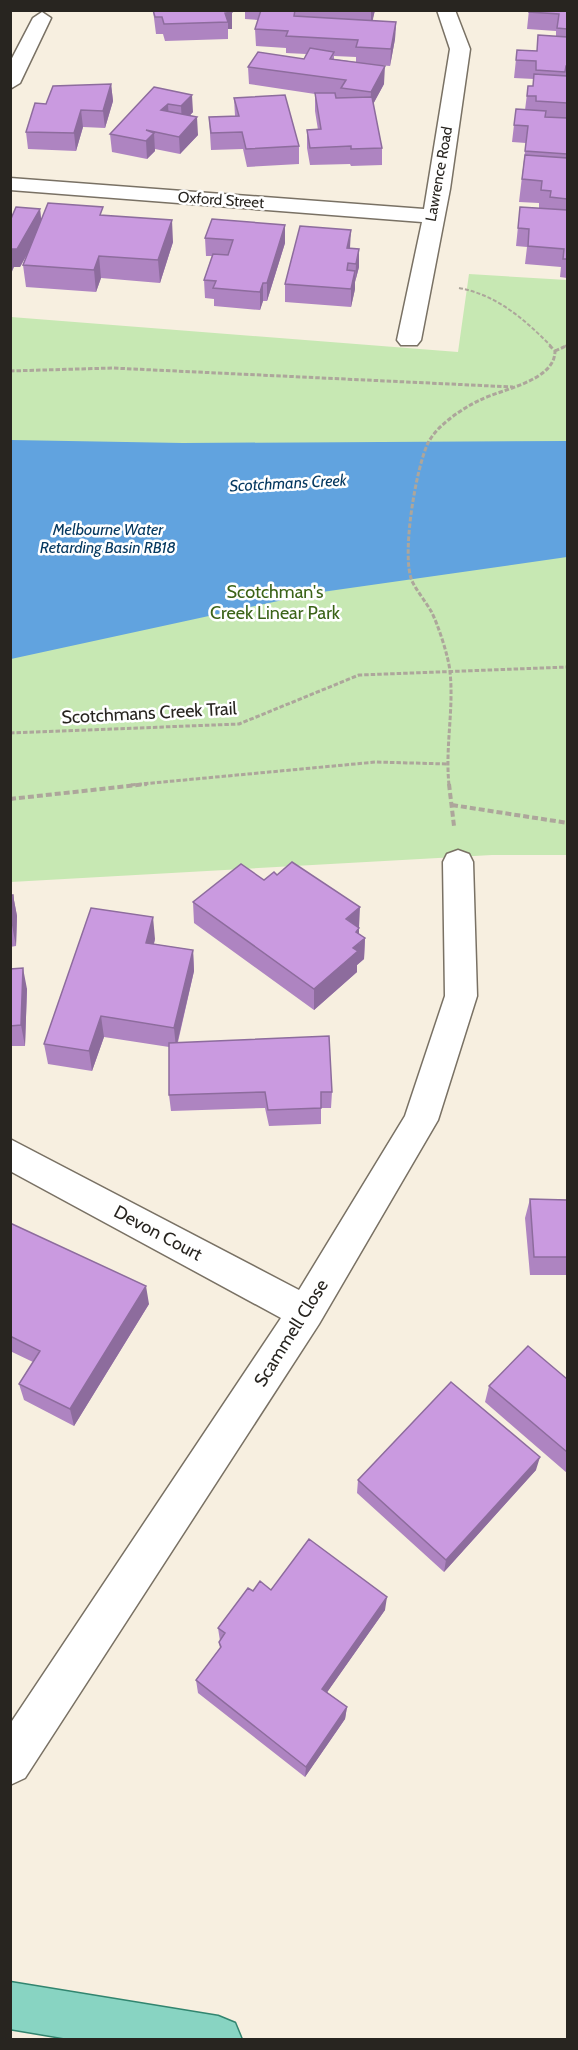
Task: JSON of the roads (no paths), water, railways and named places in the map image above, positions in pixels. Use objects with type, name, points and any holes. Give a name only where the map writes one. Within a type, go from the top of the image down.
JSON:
[{"type":"main road","points":[[10,2005],[218,2040]]},
{"type":"street","name":"Lawrence Road","points":[[409,339],[439,189],[460,49],[446,10]]},
{"type":"street","points":[[10,83],[42,18]]},
{"type":"street","name":"Oxford Street","points":[[10,184],[432,216]]},
{"type":"street","name":"Scammell Close","points":[[10,1763],[306,1312],[421,1120],[461,996],[458,862]]},
{"type":"street","name":"Devon Court","points":[[10,1154],[306,1312]]},
{"type":"water","name":"Melbourne Water Retarding Basin RB18","points":[[11,440],[183,443],[567,441],[567,557],[315,593],[11,659]]},
{"type":"water label","name":"Scotchmans Creek","points":[[288,483]]},
{"type":"park label","name":"Scotchman's Creek Linear Park","points":[[275,602]]}]
